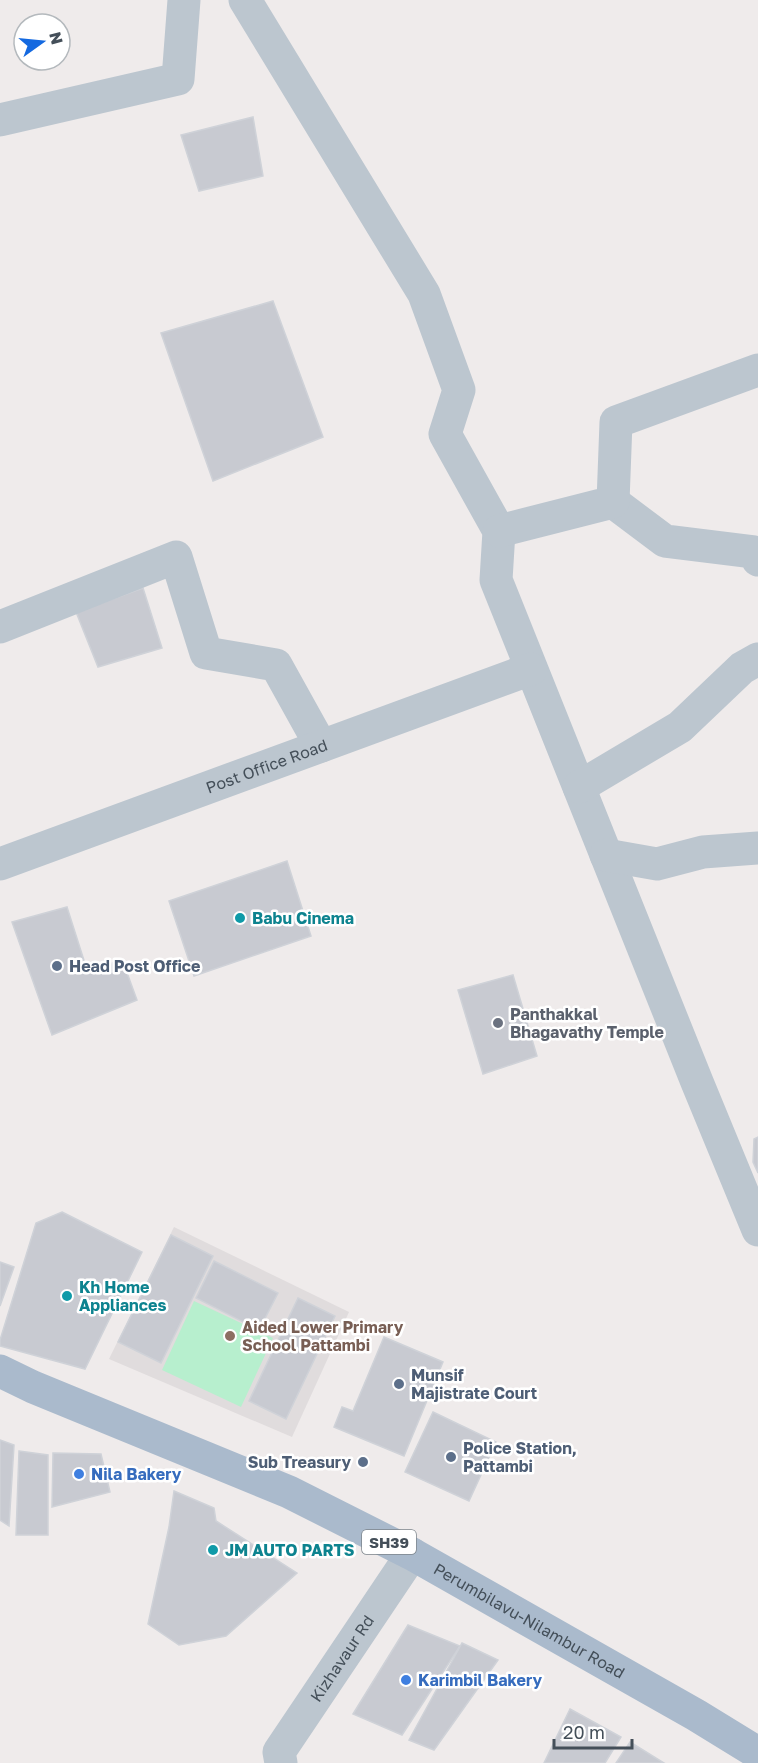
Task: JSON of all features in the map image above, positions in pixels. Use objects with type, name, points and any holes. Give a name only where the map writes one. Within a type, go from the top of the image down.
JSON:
[{"type":"main road","name":"Perumbilavu-Nilambur Road","points":[[0,1371],[33,1387],[289,1492],[412,1554],[696,1715],[758,1753]]},
{"type":"street","points":[[0,120],[178,80],[184,0]]},
{"type":"street","points":[[245,0],[424,294],[459,390],[445,434],[499,531],[496,580],[758,1230]]},
{"type":"street","points":[[614,502],[616,422],[758,370]]},
{"type":"street","points":[[499,531],[614,502]]},
{"type":"street","points":[[614,502],[665,541],[754,552],[758,560]]},
{"type":"street","points":[[0,627],[176,557],[206,653],[276,665],[321,746]]},
{"type":"street","points":[[579,787],[680,727],[742,668],[758,659]]},
{"type":"street","name":"Post Office Road","points":[[0,864],[531,669]]},
{"type":"street","points":[[606,855],[657,864],[703,852],[758,848]]},
{"type":"street","name":"Kizhavaur Rd","points":[[282,1763],[279,1752],[412,1554]]},
{"type":"shaded area","name":"Aided Lower Primary School Pattambi","points":[[174,1227],[349,1312],[292,1437],[109,1359]]},
{"type":"green space","points":[[194,1301],[273,1338],[241,1407],[162,1370]]},
{"type":"building","points":[[253,117],[263,176],[199,191],[181,135]]},
{"type":"building","points":[[273,301],[323,437],[213,481],[161,333]]},
{"type":"building","points":[[143,588],[162,648],[98,667],[76,612]]},
{"type":"building","name":"Babu Cinema","points":[[287,861],[311,936],[194,976],[169,901]]},
{"type":"building","name":"Head Post Office","points":[[67,907],[88,973],[122,959],[137,1000],[52,1035],[12,922]]},
{"type":"building","name":"Panthakkal Bhagavathy Temple","points":[[513,975],[537,1056],[483,1074],[458,990]]},
{"type":"building","points":[[758,1137],[758,1173],[753,1162],[754,1139]]},
{"type":"building","name":"Kh Home Appliances","points":[[62,1212],[142,1252],[85,1369],[0,1346],[36,1223]]},
{"type":"building","points":[[171,1235],[213,1256],[161,1363],[118,1342]]},
{"type":"building","name":"Aided Lower Primary School Pattambi","points":[[214,1261],[278,1293],[259,1330],[196,1298]]},
{"type":"building","points":[[0,1262],[14,1267],[0,1306]]},
{"type":"building","points":[[298,1298],[335,1316],[286,1419],[249,1401]]},
{"type":"building","name":"Munsif Majistrate Court","points":[[384,1337],[443,1362],[404,1456],[334,1427],[342,1407],[353,1411]]},
{"type":"building","name":"Police Station, Pattambi","points":[[433,1412],[496,1442],[469,1501],[405,1472]]},
{"type":"building","points":[[0,1440],[14,1445],[9,1526],[0,1520]]},
{"type":"building","points":[[19,1451],[48,1455],[48,1535],[16,1535]]},
{"type":"building","name":"Nila Bakery","points":[[53,1453],[101,1454],[110,1492],[52,1507]]},
{"type":"building","name":"JM AUTO PARTS","points":[[174,1491],[214,1508],[216,1521],[297,1573],[226,1636],[179,1645],[148,1624],[169,1527]]},
{"type":"building","name":"Karimbil Bakery","points":[[408,1625],[460,1646],[402,1735],[353,1714]]},
{"type":"building","points":[[462,1643],[498,1660],[434,1750],[409,1740]]},
{"type":"building","points":[[570,1709],[621,1737],[605,1763],[544,1763]]},
{"type":"building","points":[[630,1742],[664,1763],[616,1763]]},
{"type":"place","name":"Babu Cinema","points":[[240,918]]},
{"type":"place","name":"Head Post Office","points":[[57,966]]},
{"type":"place","name":"Panthakkal Bhagavathy Temple","points":[[498,1023]]},
{"type":"place","name":"Kh Home Appliances","points":[[67,1296]]},
{"type":"place","name":"Aided Lower Primary School Pattambi","points":[[230,1336]]},
{"type":"place","name":"Munsif Majistrate Court","points":[[399,1384]]},
{"type":"place","name":"Police Station, Pattambi","points":[[451,1457]]},
{"type":"place","name":"Sub Treasury","points":[[363,1462]]},
{"type":"place","name":"Nila Bakery","points":[[79,1474]]},
{"type":"place","name":"JM AUTO PARTS","points":[[213,1550]]},
{"type":"place","name":"Karimbil Bakery","points":[[406,1680]]}]
